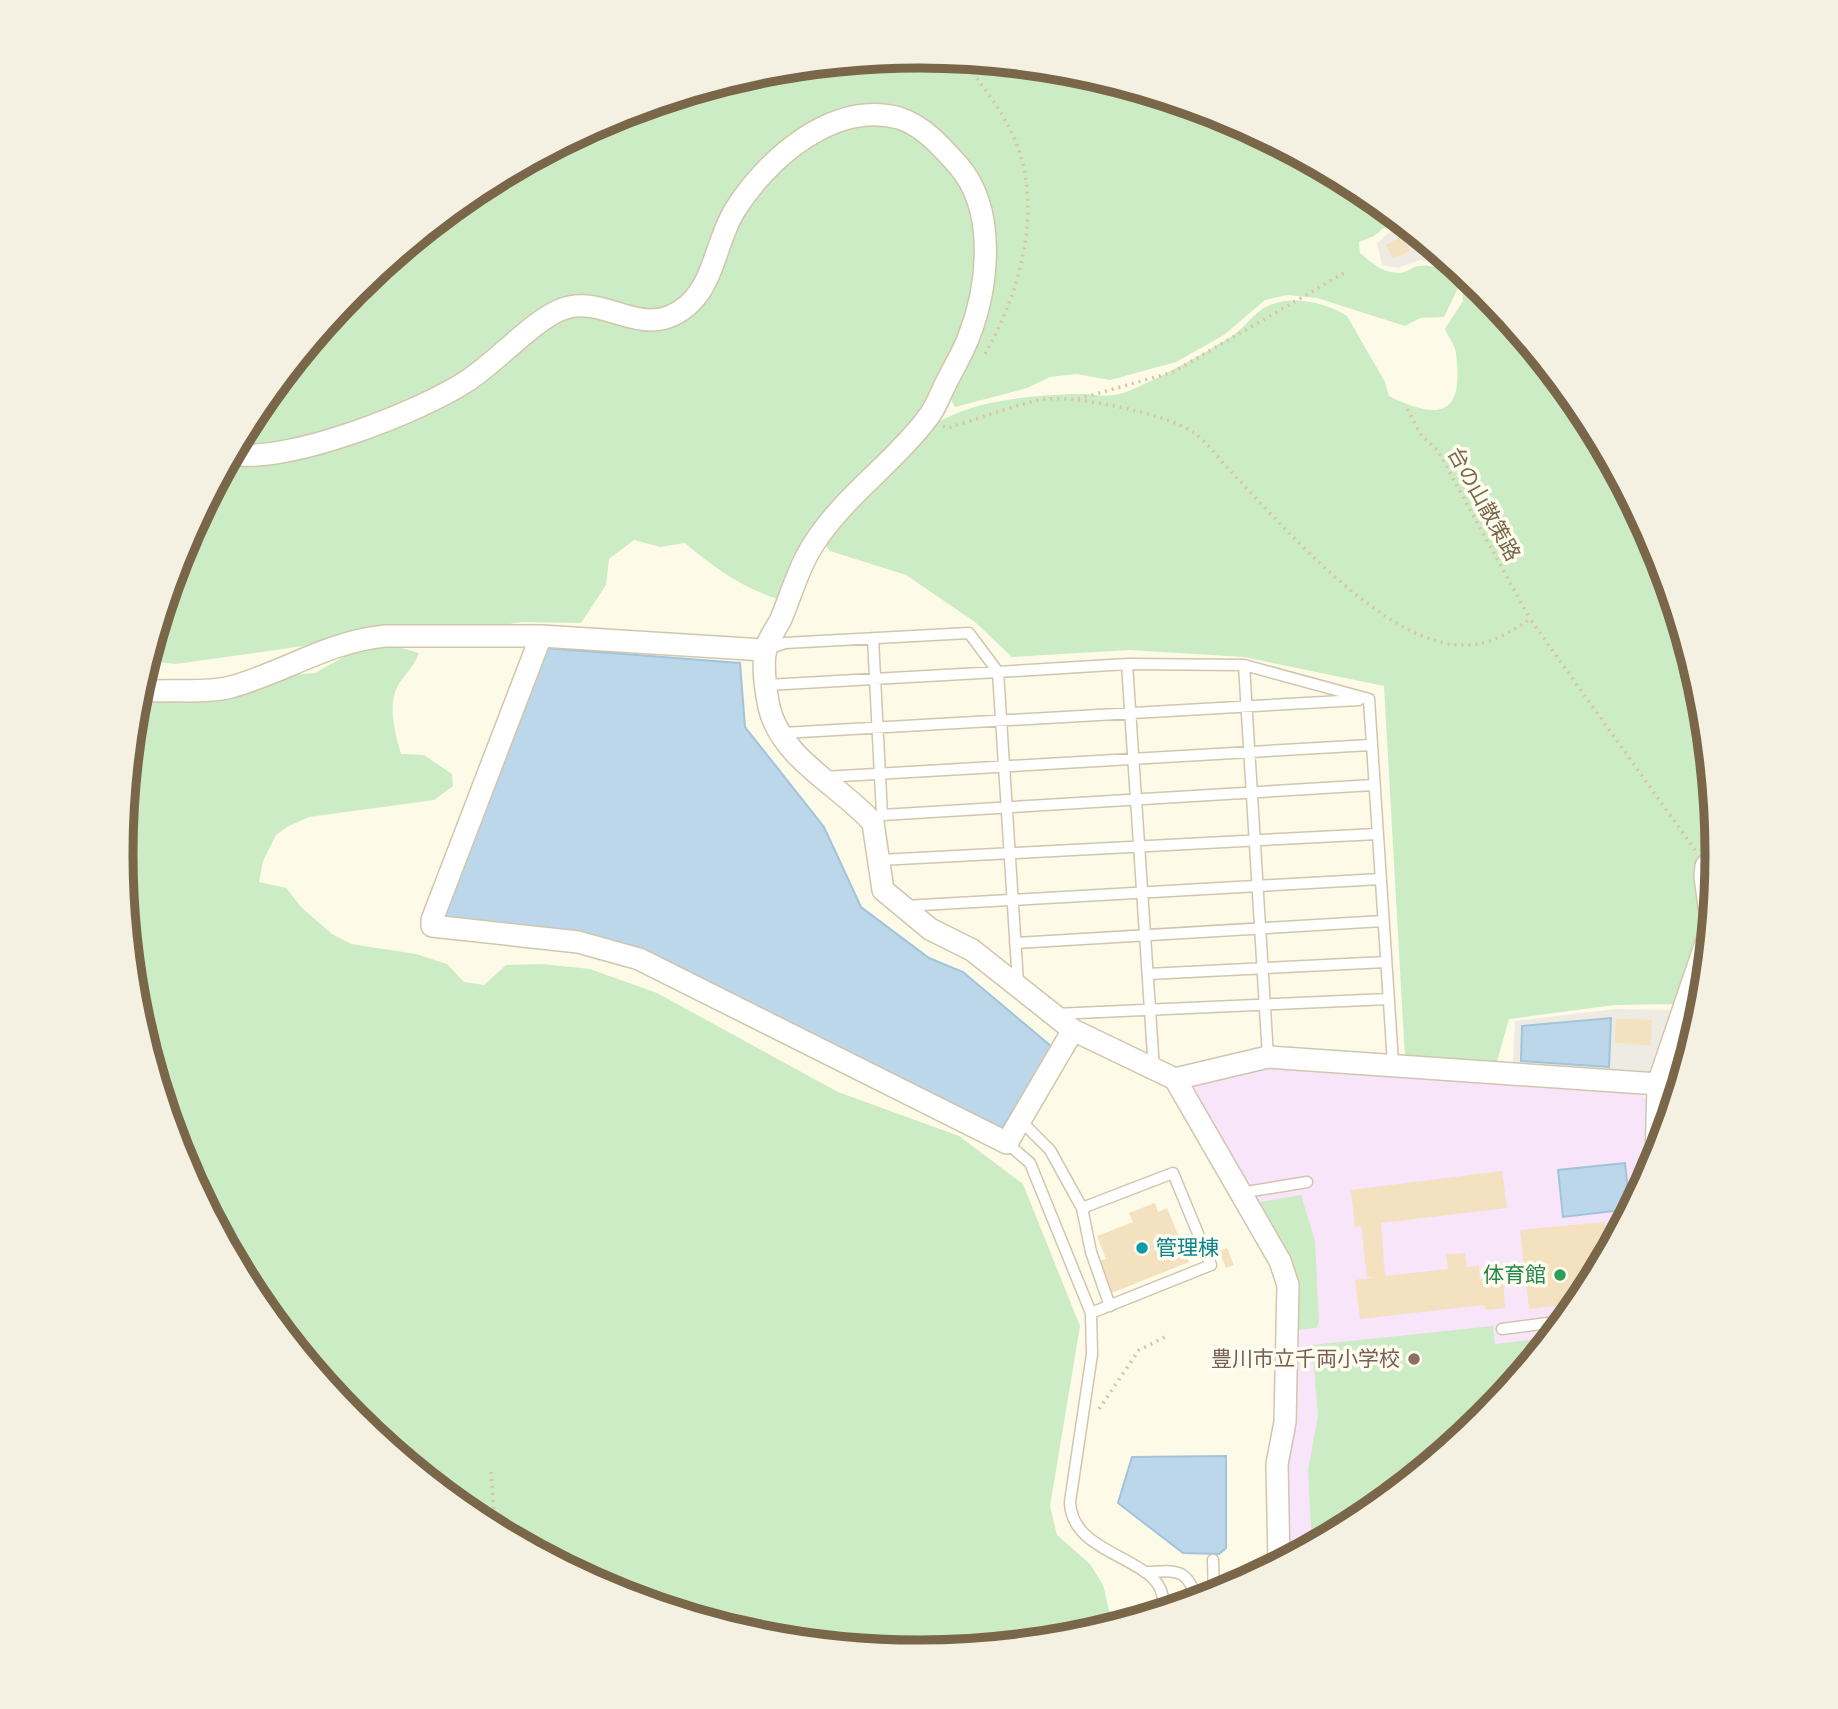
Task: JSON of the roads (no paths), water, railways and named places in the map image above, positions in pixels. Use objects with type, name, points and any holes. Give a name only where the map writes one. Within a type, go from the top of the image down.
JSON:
[{"type":"street","points":[[242,455],[256,457],[296,451],[424,406],[467,382],[559,310],[586,306],[640,321],[668,318],[688,305],[701,290],[732,214],[758,176],[781,155],[819,130],[842,120],[864,116],[899,118],[930,137],[965,173],[974,188],[982,213],[984,256],[980,298],[969,338],[929,418],[818,537],[796,574],[781,618],[765,650],[769,709],[798,757],[820,777],[878,819],[883,890],[930,929],[972,950],[1073,1030],[1154,1072],[1175,1079],[1268,1057],[1393,1063],[1658,1084]]},
{"type":"street","points":[[155,691],[230,687],[322,649],[359,639],[541,636],[765,650]]},
{"type":"street","points":[[541,636],[432,920],[432,926],[578,942],[639,959],[1007,1143],[1073,1030]]},
{"type":"street","points":[[1657,1125],[1658,1084],[1697,970]]},
{"type":"street","points":[[1175,1079],[1280,1261],[1288,1285],[1285,1422],[1277,1464],[1279,1553]]},
{"type":"lane","points":[[765,650],[785,643],[969,633],[998,672],[1018,986]]},
{"type":"lane","points":[[873,638],[880,774],[878,819],[1006,807],[1373,785]]},
{"type":"lane","points":[[1127,664],[1154,1072]]},
{"type":"lane","points":[[767,685],[1127,664],[1244,665],[1369,699]]},
{"type":"lane","points":[[1244,665],[1268,1057]]},
{"type":"lane","points":[[783,733],[1369,699]]},
{"type":"lane","points":[[1369,699],[1393,1063]]},
{"type":"lane","points":[[820,777],[1370,745]]},
{"type":"lane","points":[[880,860],[1377,834]]},
{"type":"lane","points":[[900,906],[1380,879]]},
{"type":"lane","points":[[1015,943],[1383,921]]},
{"type":"lane","points":[[1148,974],[1386,962]]},
{"type":"lane","points":[[1053,1014],[1388,999]]},
{"type":"lane","points":[[1020,1120],[1050,1150],[1082,1208],[1091,1252],[1110,1306]]},
{"type":"lane","points":[[1007,1143],[1030,1163],[1091,1313],[1093,1354],[1070,1502],[1073,1522],[1086,1539],[1145,1572],[1162,1591],[1162,1602]]},
{"type":"lane","points":[[1082,1208],[1173,1173],[1211,1265],[1091,1313]]},
{"type":"lane","points":[[1241,1193],[1307,1182]]},
{"type":"lane","points":[[1502,1329],[1550,1323]]},
{"type":"lane","points":[[1213,1560],[1214,1583]]},
{"type":"lane","points":[[1145,1572],[1181,1572],[1187,1576],[1194,1591]]},
{"type":"water","points":[[546,648],[740,663],[745,727],[824,827],[861,907],[929,958],[963,972],[1052,1047],[998,1135],[656,959],[439,921]]},
{"type":"water","points":[[1611,1018],[1609,1067],[1521,1061],[1522,1026]]},
{"type":"water","points":[[1625,1163],[1628,1193],[1620,1210],[1563,1217],[1558,1170]]},
{"type":"water","points":[[1226,1456],[1226,1548],[1219,1554],[1183,1553],[1118,1503],[1132,1457]]},
{"type":"place","name":"管理棟","points":[[1142,1248]]},
{"type":"place","name":"体育館","points":[[1560,1275]]},
{"type":"place","name":"豊川市立千両小学校","points":[[1414,1359]]}]
